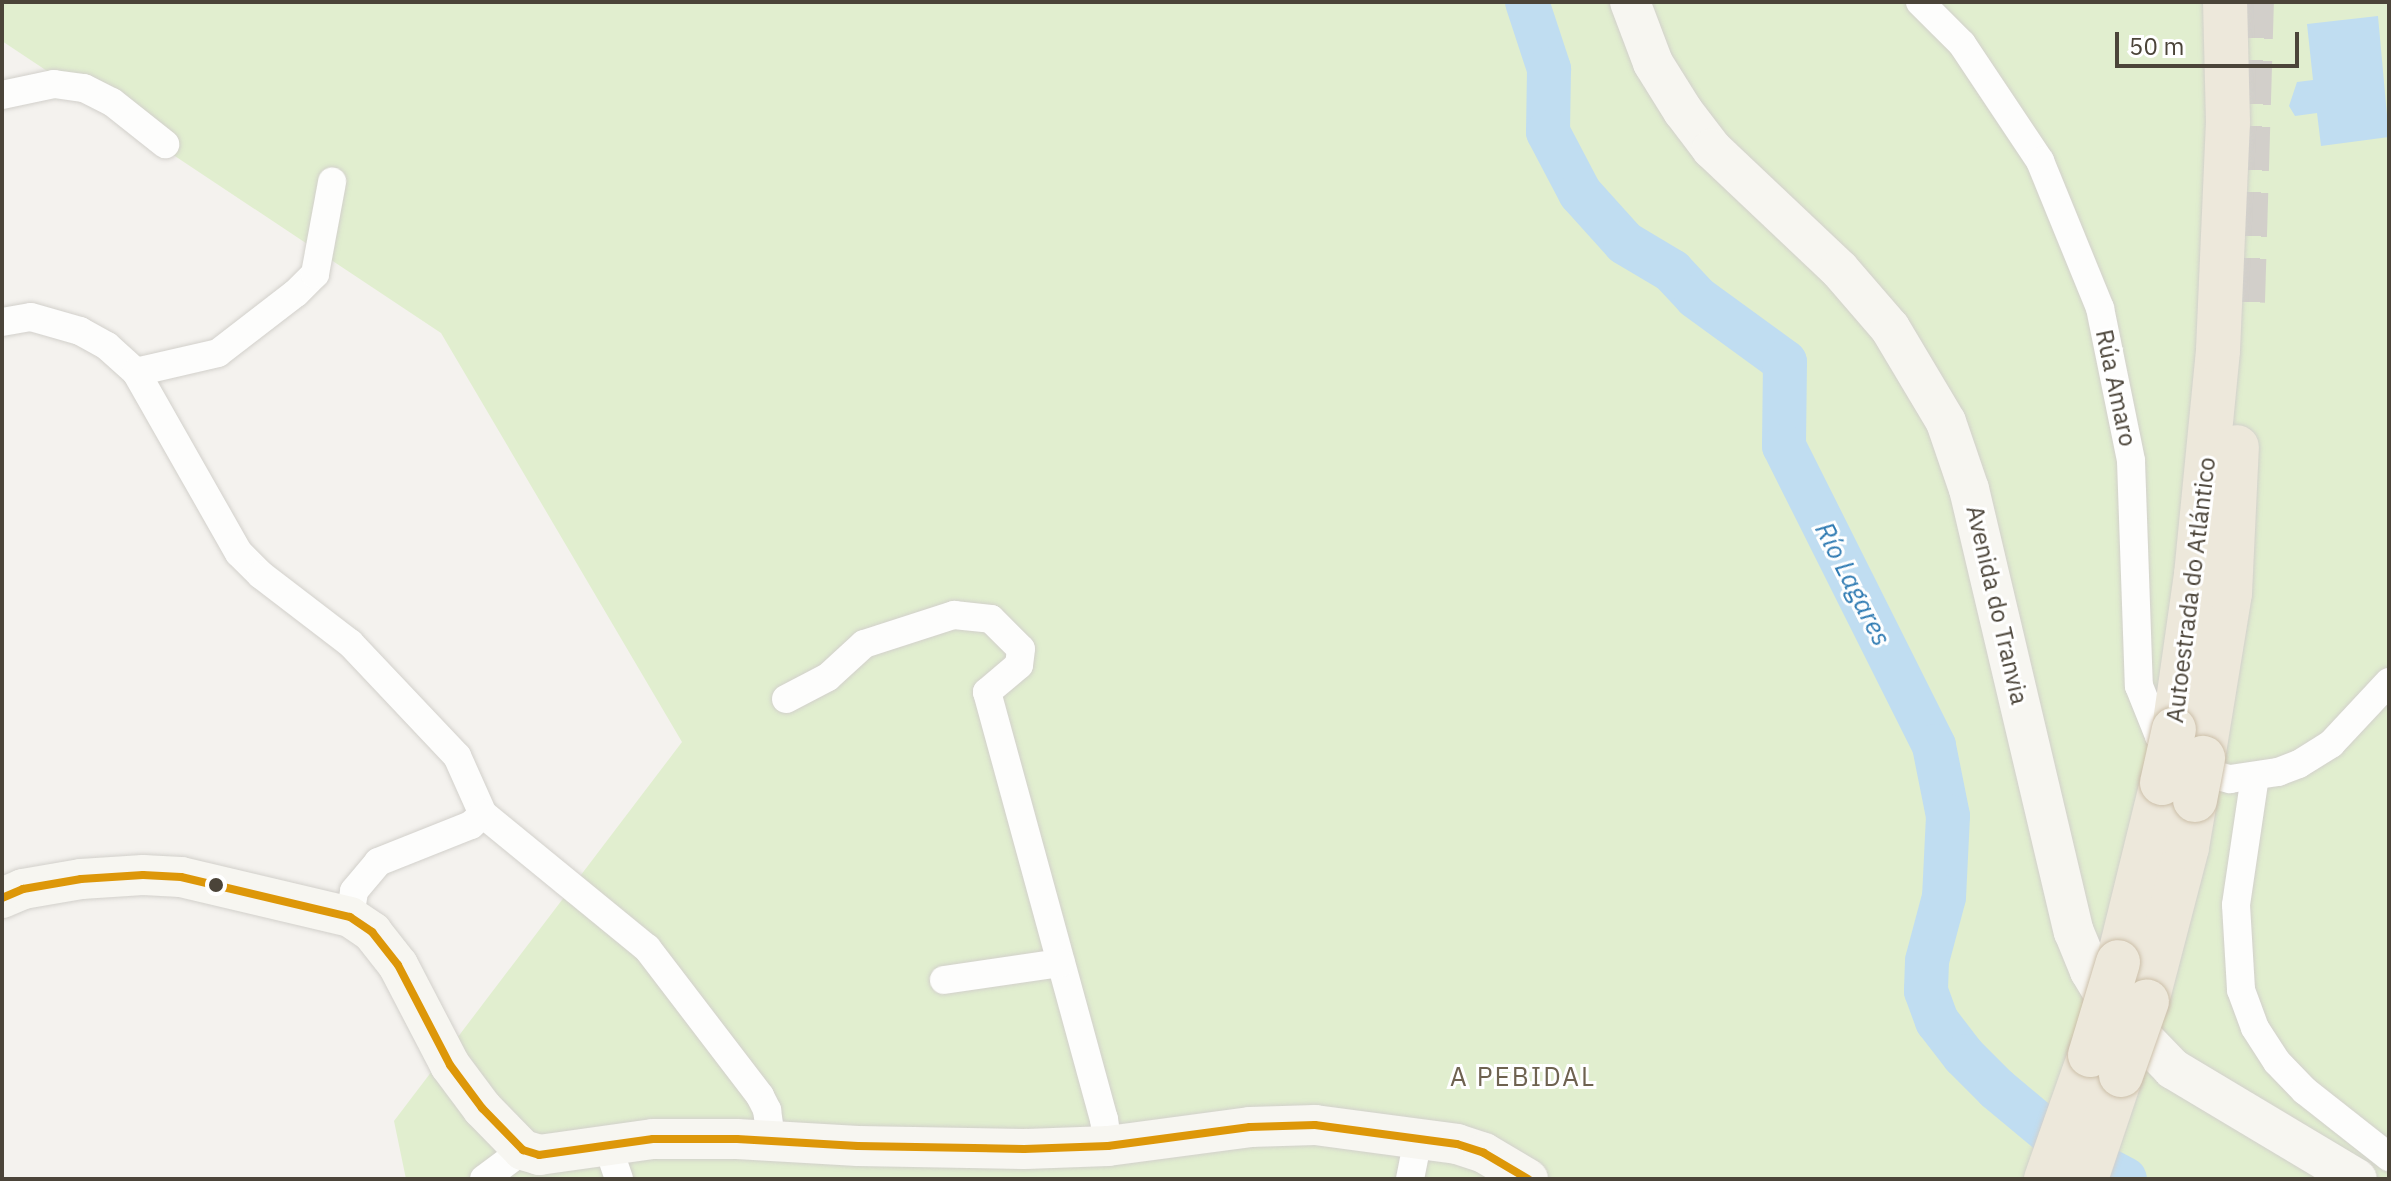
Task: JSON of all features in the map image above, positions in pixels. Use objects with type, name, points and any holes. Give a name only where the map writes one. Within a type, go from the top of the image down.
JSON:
[{"type":"highway","name":"Autoestrada do Atlántico","points":[[2061,1173],[2118,962],[2203,771],[2196,575],[2218,350],[2228,123],[2225,2]]},
{"type":"highway","name":"Autoestrada do Atlántico","points":[[2061,1173],[2147,1001],[2187,847],[2203,771],[2230,593],[2243,302]]},
{"type":"main road","name":"Avenida do Tranvia","points":[[1630,2],[1653,63],[1690,121],[1712,149],[1839,269],[1890,328],[1946,422],[1969,489],[2074,932],[2090,971],[2110,1004],[2173,1069],[2357,1179]]},
{"type":"main road","points":[[2,898],[23,889],[81,879],[143,875],[181,877],[350,917],[372,932],[398,965],[450,1065],[507,1137],[523,1150],[539,1155],[613,1162],[653,1139],[1024,1149],[1108,1146],[1250,1127],[1302,1126],[1457,1144],[1484,1153],[1528,1179]]},
{"type":"street","name":"Rúa Amaro","points":[[1920,2],[1962,44],[2040,161],[2100,308],[2131,461],[2139,686],[2159,736],[2180,759],[2203,771]]},
{"type":"street","points":[[2,95],[54,84],[84,88],[112,102],[165,144]]},
{"type":"street","points":[[136,372],[218,353],[296,293],[315,274],[332,182]]},
{"type":"street","points":[[2,322],[31,317],[80,331],[107,346],[136,372],[239,553],[261,575],[350,643],[457,756],[483,814],[647,948],[760,1096],[767,1110],[771,1140]]},
{"type":"street","points":[[786,699],[828,677],[864,644],[954,615],[991,619],[1021,649],[1019,665],[987,692],[1108,1146]]},
{"type":"street","points":[[2389,682],[2331,744],[2299,764],[2203,771],[2236,905],[2241,990],[2255,1028],[2277,1062],[2305,1091],[2389,1157]]},
{"type":"street","points":[[350,917],[354,891],[378,862],[471,825],[483,814]]},
{"type":"street","points":[[944,980],[1061,963]]},
{"type":"street","points":[[1410,1179],[1418,1139]]},
{"type":"street","points":[[484,1179],[523,1150]]},
{"type":"green space","points":[[2,2],[2389,2],[2389,1179],[406,1179],[394,1121],[682,742],[441,333],[2,41]]},
{"type":"water","points":[[2378,16],[2389,137],[2321,146],[2317,113],[2295,116],[2289,106],[2297,82],[2313,80],[2307,24]]},
{"type":"waterway","name":"Río Lagares","points":[[1527,2],[1549,69],[1548,132],[1580,193],[1625,243],[1672,271],[1696,297],[1785,362],[1784,446],[1934,746],[1948,816],[1944,897],[1927,961],[1926,991],[1937,1021],[1964,1056],[1997,1089],[2070,1150],[2125,1179]]},
{"type":"tunnel","points":[[2243,302],[2252,2]]},
{"type":"transit line","points":[[2,898],[23,889],[81,879],[143,875],[181,877],[350,917],[372,932],[398,965],[450,1065],[482,1108],[523,1150],[539,1155],[653,1139],[1024,1149],[1108,1146],[1250,1127],[1315,1125],[1457,1144],[1484,1153],[1528,1179]]},
{"type":"district","name":"A PEBIDAL","points":[[1523,1077]]}]
